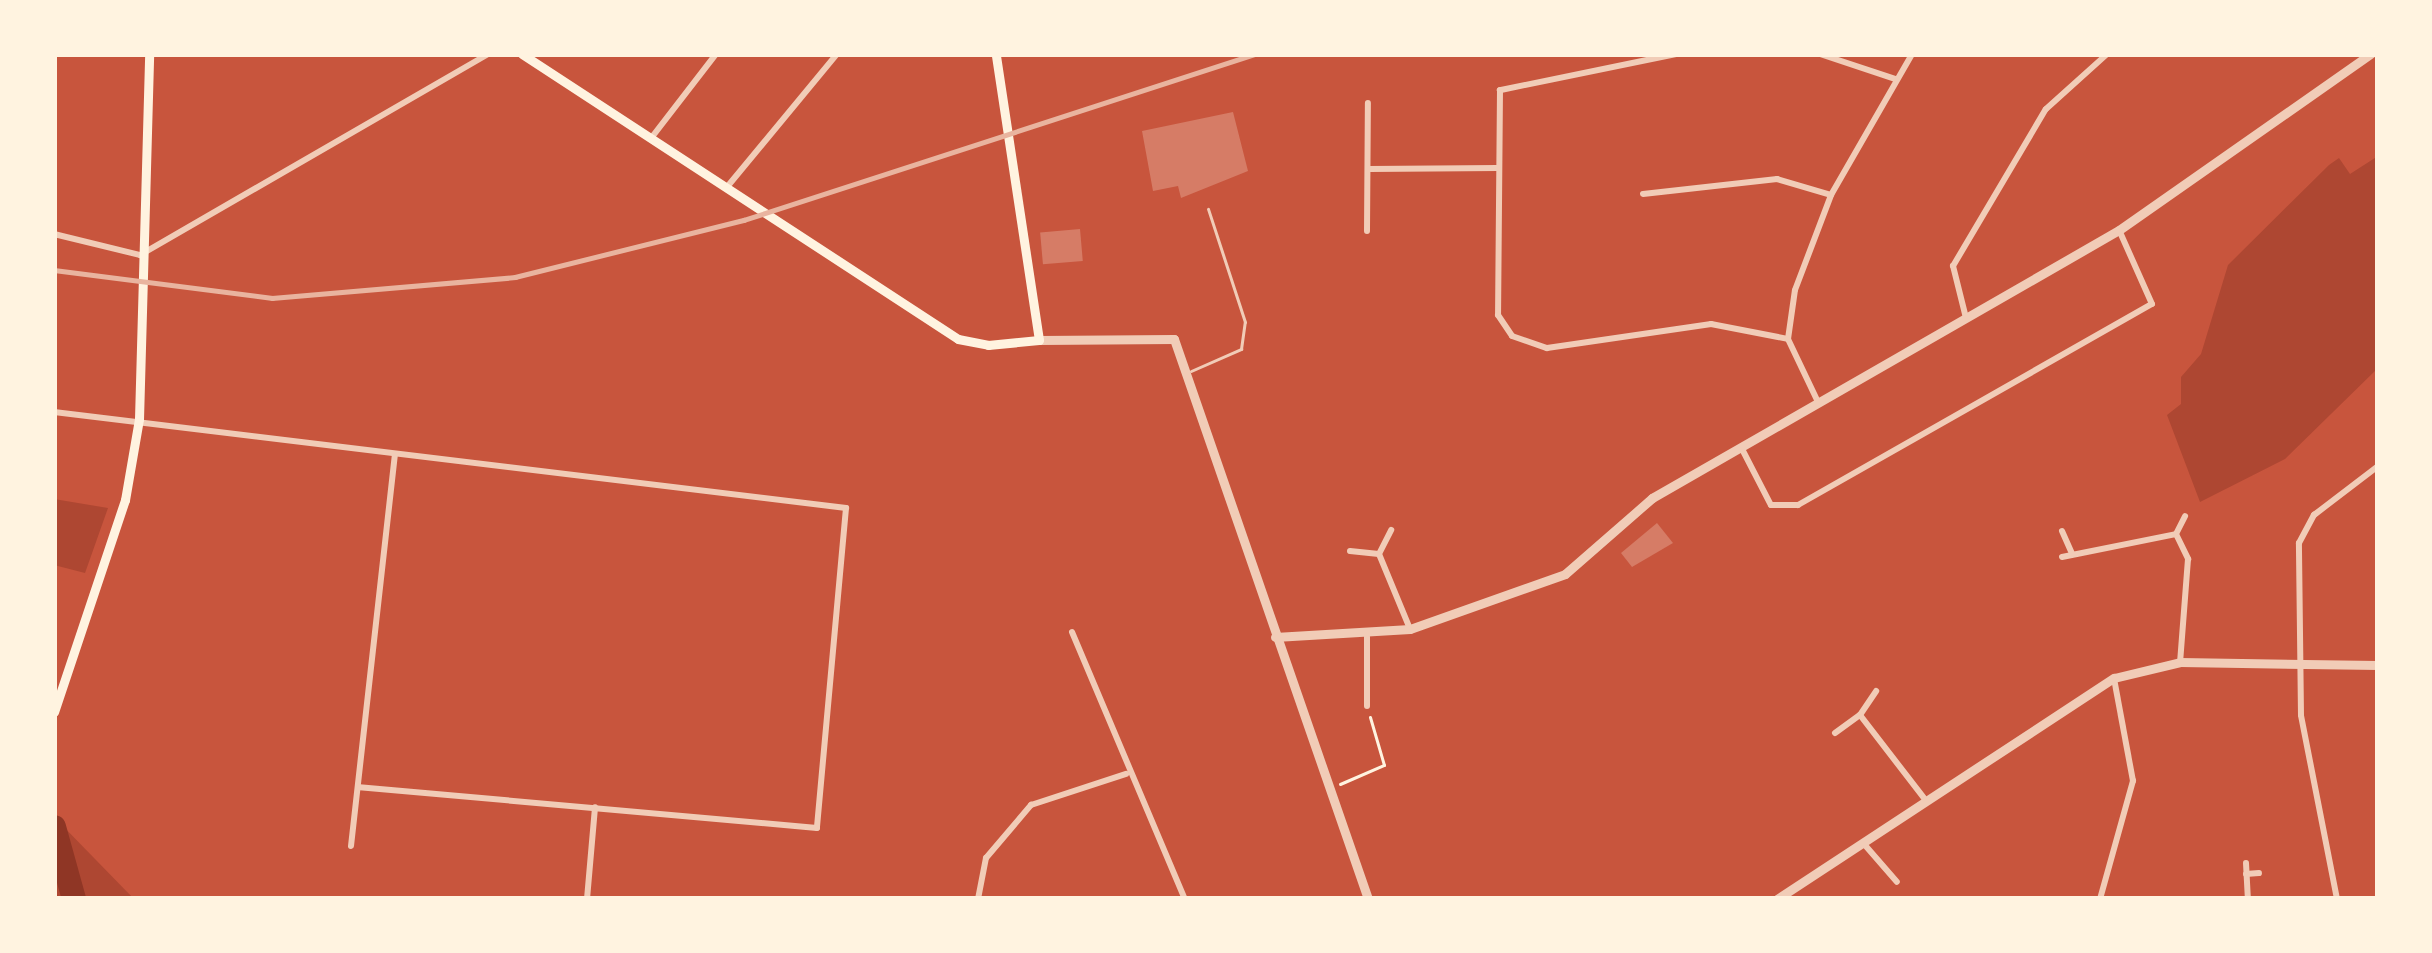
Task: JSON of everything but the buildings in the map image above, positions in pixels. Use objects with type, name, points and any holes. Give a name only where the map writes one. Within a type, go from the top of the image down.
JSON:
[{"type":"main road","points":[[54,712],[59,681],[125,500],[139,419],[148,54]]},
{"type":"main road","points":[[522,54],[958,339],[1039,340],[996,54]]},
{"type":"street","points":[[54,234],[140,255],[488,54]]},
{"type":"street","points":[[652,137],[716,54]]},
{"type":"street","points":[[727,187],[837,54]]},
{"type":"street","points":[[1676,54],[1507,82],[1498,168],[1498,315],[1512,337],[1547,347],[1711,324],[1788,339]]},
{"type":"street","points":[[1820,54],[1895,79]]},
{"type":"street","points":[[1820,405],[1788,339],[1831,195],[1912,54]]},
{"type":"street","points":[[1967,320],[1954,266],[2046,109],[2107,54]]},
{"type":"street","points":[[1275,637],[1367,637],[1410,629],[1565,574],[1652,498],[2119,230],[2369,54]]},
{"type":"street","points":[[1367,231],[1368,103]]},
{"type":"street","points":[[1369,169],[1498,168]]},
{"type":"street","points":[[1643,194],[1777,179],[1831,195]]},
{"type":"street","points":[[1741,447],[1771,505],[1798,505],[2152,304],[2119,230]]},
{"type":"street","points":[[1039,340],[1165,335],[1189,371],[1275,637],[1368,899]]},
{"type":"street","points":[[54,412],[846,508],[817,828],[360,787]]},
{"type":"street","points":[[351,846],[395,455]]},
{"type":"street","points":[[2337,899],[2299,663],[2300,543],[2314,515],[2378,466]]},
{"type":"street","points":[[2176,534],[2185,516]]},
{"type":"street","points":[[1391,530],[1379,554],[1410,629]]},
{"type":"street","points":[[2062,531],[2072,553]]},
{"type":"street","points":[[2176,534],[2188,559],[2180,662]]},
{"type":"street","points":[[2062,557],[2176,534]]},
{"type":"street","points":[[1350,550],[1379,554]]},
{"type":"street","points":[[1072,632],[1126,774],[1185,899]]},
{"type":"street","points":[[1367,637],[1367,706]]},
{"type":"street","points":[[1777,899],[1924,798],[2114,678],[2180,662],[2378,665]]},
{"type":"street","points":[[2100,899],[2133,781],[2114,678]]},
{"type":"street","points":[[1835,733],[1860,715],[1876,691]]},
{"type":"street","points":[[1860,715],[1924,798]]},
{"type":"street","points":[[978,899],[986,858],[1031,805],[1126,774]]},
{"type":"street","points":[[587,899],[595,808]]},
{"type":"street","points":[[1861,841],[1897,882]]},
{"type":"street","points":[[2246,863],[2248,899]]},
{"type":"street","points":[[2246,874],[2259,873]]},
{"type":"lane","points":[[1189,371],[1241,349],[1245,322],[1208,209]]},
{"type":"path","points":[[1333,787],[1384,765],[1367,706]]},
{"type":"shaded area","points":[[2378,156],[2378,368],[2285,459],[2200,502],[2167,415],[2181,404],[2181,377],[2201,354],[2228,265],[2329,165],[2339,158],[2350,174]]},
{"type":"shaded area","points":[[54,499],[108,508],[85,573],[54,565]]},
{"type":"shaded area","points":[[56,819],[134,899],[54,899]]},
{"type":"waterway","points":[[54,827],[74,899]]},
{"type":"railway","points":[[54,270],[272,298],[515,277],[744,220],[1255,54]]}]
